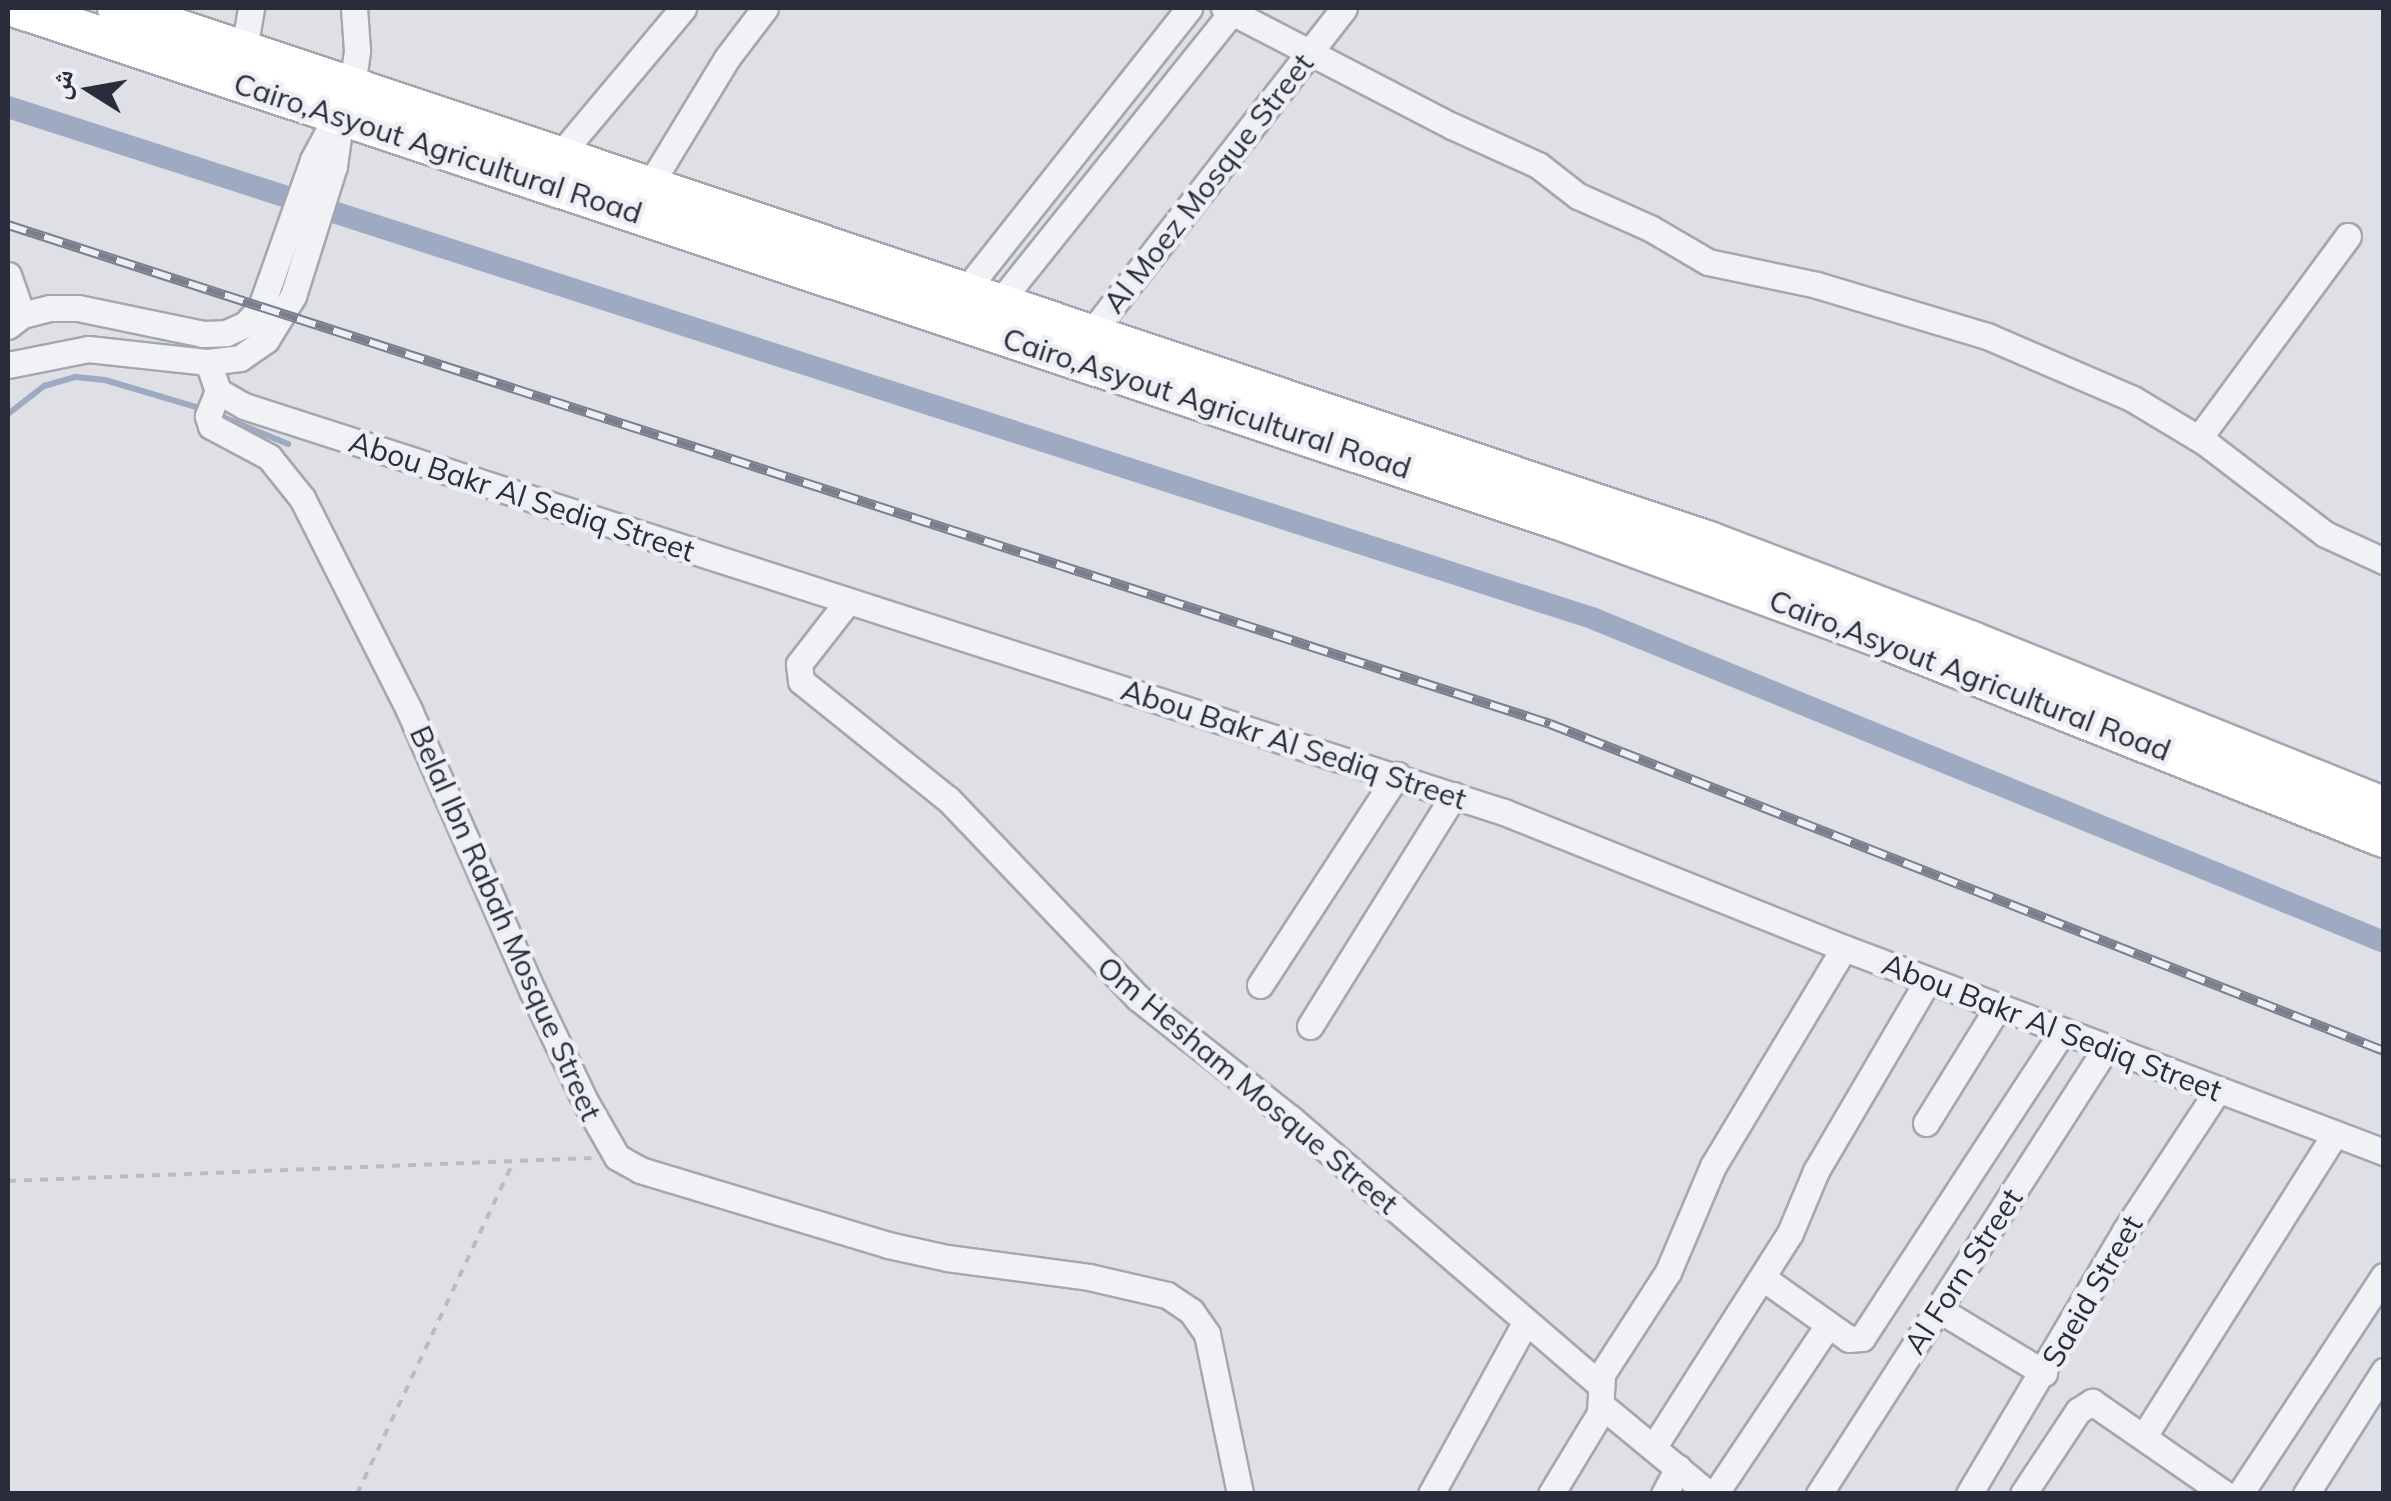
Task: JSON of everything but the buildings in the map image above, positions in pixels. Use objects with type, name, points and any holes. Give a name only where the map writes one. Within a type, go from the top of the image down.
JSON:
[{"type":"highway","name":"Cairo,Asyout Agricultural Road","points":[[16,8],[651,183],[982,298],[1081,346]]},
{"type":"highway","name":"Cairo,Asyout Agricultural Road","points":[[136,10],[244,50],[347,101],[1704,556],[2384,807]]},
{"type":"highway","name":"Cairo,Asyout Agricultural Road","points":[[1966,655],[2384,838]]},
{"type":"street","points":[[244,50],[252,8]]},
{"type":"street","points":[[8,365],[88,350],[208,362],[240,358],[266,340],[347,101],[357,50],[354,8]]},
{"type":"street","points":[[559,156],[683,8]]},
{"type":"street","points":[[651,183],[727,58],[765,8]]},
{"type":"street","points":[[982,298],[1189,8]]},
{"type":"street","name":"Al Moez Mosque Street","points":[[1081,346],[1344,8]]},
{"type":"street","points":[[982,298],[1230,9],[1309,54],[1538,165],[1578,196],[1650,228],[1708,262],[1817,285],[1987,336],[2133,399],[2198,438],[2325,534],[2384,561]]},
{"type":"street","points":[[2198,438],[2348,236]]},
{"type":"street","points":[[8,275],[15,320],[78,308],[203,334],[226,333],[246,324],[281,293]]},
{"type":"street","points":[[208,362],[213,404]]},
{"type":"street","name":"Abou Bakr Al Sediq Street","points":[[213,404],[244,406],[1454,795],[1844,948],[2384,1152]]},
{"type":"street","name":"Belal Ibn Rabah Mosque Street","points":[[213,404],[214,430],[269,456],[302,498],[409,710],[532,990],[617,1156],[640,1170],[888,1245],[947,1258],[1089,1276],[1167,1296],[1191,1311],[1207,1334],[1240,1494]]},
{"type":"street","name":"Om Hesham Mosque Street","points":[[848,601],[799,664],[801,681],[948,799],[1138,998],[1290,1118],[1526,1321],[1653,1448],[1712,1494]]},
{"type":"street","points":[[1260,985],[1397,776]]},
{"type":"street","points":[[1310,1026],[1454,795]]},
{"type":"street","points":[[1551,1494],[1592,1428],[1600,1395],[1668,1272],[1713,1166],[1844,948]]},
{"type":"street","points":[[1653,1448],[1790,1234],[1816,1172],[1928,980]]},
{"type":"street","points":[[1926,1122],[1998,1006]]},
{"type":"street","points":[[1762,1278],[1853,1341],[1862,1338],[2063,1031]]},
{"type":"street","name":"Al Forn Street","points":[[1819,1494],[2106,1048]]},
{"type":"street","name":"Saeid Street","points":[[1981,1489],[2124,1231],[2218,1090]]},
{"type":"street","points":[[2144,1436],[2335,1134]]},
{"type":"street","points":[[2240,1494],[2384,1276]]},
{"type":"street","points":[[1938,1309],[2044,1373]]},
{"type":"street","points":[[1431,1494],[1526,1321]]},
{"type":"street","points":[[1712,1494],[1828,1325]]},
{"type":"street","points":[[2306,1494],[2384,1371]]},
{"type":"street","points":[[2023,1494],[2084,1404],[2100,1405],[2216,1491]]},
{"type":"street","points":[[1664,1494],[1678,1468]]},
{"type":"path","points":[[8,1182],[617,1156]]},
{"type":"path","points":[[357,1494],[513,1162]]},
{"type":"waterway","points":[[8,107],[1592,618],[2384,942]]},
{"type":"waterway","points":[[8,414],[44,386],[76,377],[105,380],[206,410]]},
{"type":"waterway","points":[[218,415],[288,444]]},
{"type":"railway","points":[[8,225],[1550,724],[2384,1051]]}]
